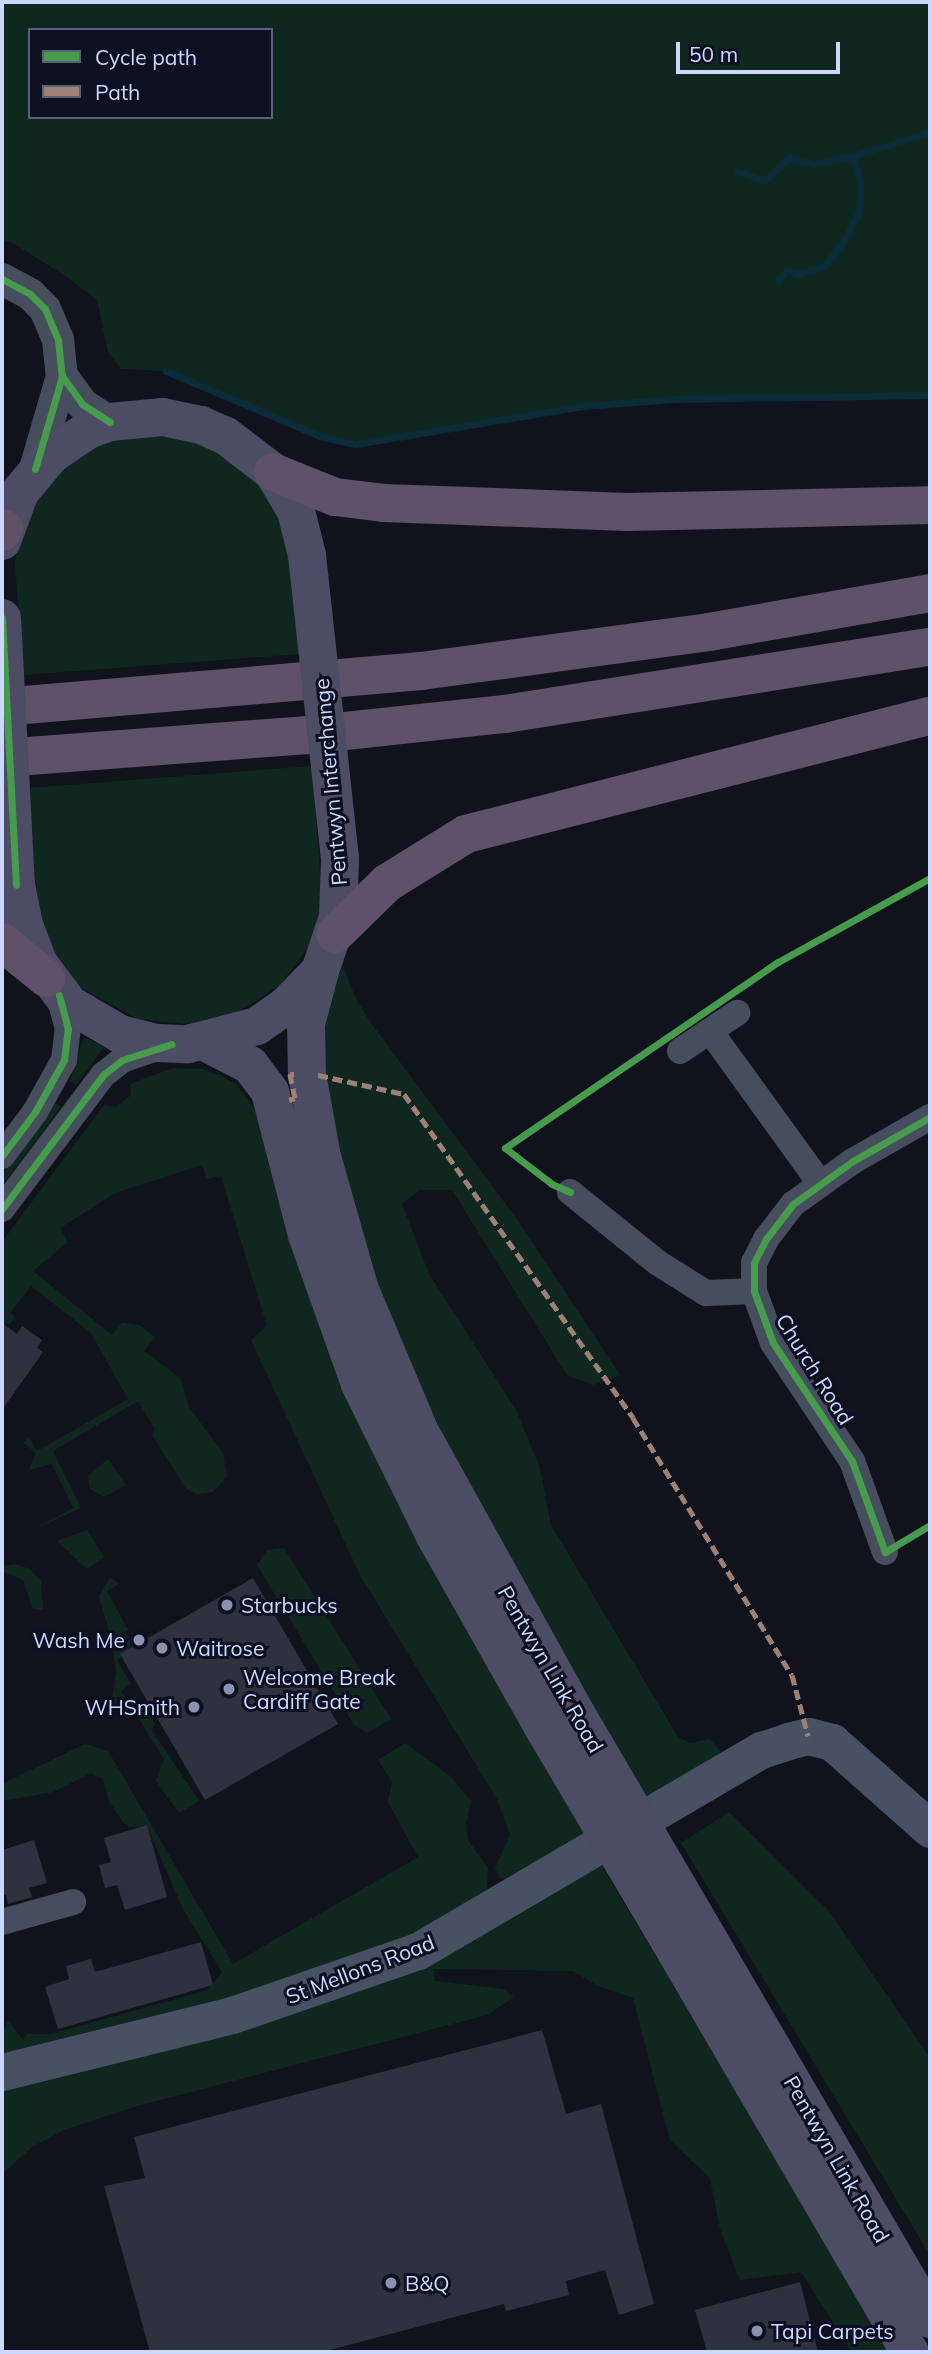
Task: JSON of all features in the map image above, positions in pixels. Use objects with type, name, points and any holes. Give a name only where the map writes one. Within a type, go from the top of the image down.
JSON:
[{"type":"highway","points":[[273,472],[335,497],[384,503],[627,512],[930,505]]},
{"type":"highway","points":[[2,707],[421,671],[709,632],[930,593]]},
{"type":"highway","points":[[2,758],[308,735],[492,715],[930,647]]},
{"type":"highway","points":[[335,934],[387,883],[466,834],[536,813],[930,716]]},
{"type":"highway","points":[[2,942],[53,987]]},
{"type":"main road","name":"Pentwyn Interchange","points":[[3,534],[35,469],[68,442],[110,422],[155,417],[201,425],[242,445],[273,472],[296,511],[307,555],[340,859],[335,934],[320,971],[272,1016],[245,1031],[189,1043],[142,1041],[110,1030],[53,987]]},
{"type":"main road","points":[[2,618],[16,885],[24,925],[53,987]]},
{"type":"main road","name":"Pentwyn Link Road","points":[[320,971],[306,1024],[307,1074],[328,1182],[360,1290],[420,1432],[559,1718]]},
{"type":"main road","name":"Pentwyn Link Road","points":[[189,1043],[250,1065],[270,1091],[307,1234],[360,1384],[435,1536],[559,1718],[698,1956],[910,2352]]},
{"type":"main road","name":"St Mellons Road","points":[[2,2072],[232,2015],[418,1951],[761,1750],[808,1736],[832,1742],[930,1829]]},
{"type":"main road","name":"Pentwyn Link Road","points":[[698,1956],[930,2319]]},
{"type":"street","points":[[2,279],[30,293],[45,309],[58,340],[62,376],[35,469]]},
{"type":"street","points":[[62,376],[82,404],[110,422]]},
{"type":"street","points":[[2,1156],[35,1112],[64,1060],[68,1029],[53,987]]},
{"type":"street","points":[[680,1051],[737,1013]]},
{"type":"street","points":[[710,1031],[820,1183]]},
{"type":"street","points":[[2,1209],[103,1075],[129,1058],[189,1043]]},
{"type":"street","name":"Church Road","points":[[885,1552],[852,1461],[773,1343],[754,1291],[754,1263],[766,1239],[793,1204],[820,1183],[930,1117]]},
{"type":"street","points":[[570,1192],[629,1241],[706,1293],[754,1291]]},
{"type":"street","points":[[2,1922],[77,1905]]},
{"type":"green space","points":[[2,2],[930,2],[930,395],[674,399],[584,406],[356,444],[320,436],[166,371],[121,369],[108,352],[97,300],[67,277],[13,243],[2,241]]},
{"type":"green space","points":[[138,433],[202,442],[247,468],[286,526],[299,654],[23,675],[15,564],[17,548],[44,486],[88,449]]},
{"type":"green space","points":[[312,766],[323,911],[308,947],[280,985],[236,1013],[186,1024],[137,1019],[79,986],[45,940],[35,883],[30,788]]},
{"type":"green space","points":[[343,966],[356,999],[371,1023],[516,1218],[620,1375],[593,1385],[567,1375],[452,1190],[419,1190],[402,1204],[429,1274],[516,1410],[540,1468],[551,1525],[678,1737],[690,1743],[710,1739],[723,1756],[647,1803],[486,1526],[380,1304],[331,1144],[320,1040],[330,995]]},
{"type":"green space","points":[[84,1037],[104,1047],[76,1085],[70,1081]]},
{"type":"green space","points":[[173,1068],[203,1069],[223,1077],[237,1085],[257,1112],[588,1838],[509,1881],[500,1878],[495,1868],[510,1835],[497,1799],[360,1575],[251,1340],[267,1326],[221,1176],[207,1179],[202,1165],[115,1193],[60,1228],[68,1242],[33,1271],[112,1335],[122,1323],[139,1325],[155,1337],[144,1351],[180,1378],[189,1407],[223,1453],[227,1477],[213,1492],[197,1494],[186,1489],[153,1436],[155,1429],[138,1401],[53,1451],[81,1508],[36,1528],[73,1508],[52,1464],[29,1470],[36,1453],[24,1443],[29,1438],[37,1451],[128,1399],[91,1333],[31,1286],[10,1313],[15,1318],[10,1324],[2,1324],[2,1242],[104,1105],[116,1107],[131,1095],[130,1084]]},
{"type":"green space","points":[[54,1102],[61,1107],[2,1186],[2,1174]]},
{"type":"green space","points":[[108,1459],[126,1485],[104,1497],[90,1489],[88,1476]]},
{"type":"green space","points":[[87,1530],[104,1557],[87,1569],[57,1541]]},
{"type":"green space","points":[[284,1548],[391,1719],[367,1733],[354,1725],[257,1565],[267,1550]]},
{"type":"green space","points":[[15,1564],[30,1569],[41,1581],[43,1610],[33,1609],[23,1580],[2,1571],[2,1566]]},
{"type":"green space","points":[[110,1577],[119,1584],[107,1591],[128,1630],[111,1638],[99,1596]]},
{"type":"green space","points":[[126,1634],[136,1645],[117,1660],[131,1684],[121,1691],[134,1713],[117,1712],[112,1701],[116,1672],[112,1642]]},
{"type":"green space","points":[[147,1712],[155,1724],[152,1730],[199,1801],[179,1813],[156,1781],[164,1759],[138,1717]]},
{"type":"green space","points":[[405,1743],[450,1776],[471,1801],[466,1823],[468,1840],[488,1868],[487,1892],[400,1945],[2,2070],[2,2034],[8,2020],[23,2040],[27,2034],[51,2034],[208,1990],[222,1972],[183,1909],[147,1826],[128,1827],[122,1821],[109,1801],[103,1779],[91,1773],[53,1792],[2,1801],[2,1784],[85,1744],[108,1751],[233,1964],[418,1857],[388,1802],[392,1782],[378,1760]]},
{"type":"green space","points":[[729,1812],[829,1911],[930,2058],[930,2255],[681,1843]]},
{"type":"green space","points":[[602,1866],[891,2352],[852,2352],[801,2272],[740,2280],[720,2229],[710,2178],[670,2140],[633,1998],[598,1986],[573,1971],[434,1969],[435,1981],[504,1989],[514,1997],[487,2015],[137,2106],[64,2130],[32,2147],[2,2174],[2,2079],[521,1899]]},
{"type":"building","points":[[2,1323],[17,1334],[22,1326],[42,1340],[37,1348],[43,1352],[2,1410]]},
{"type":"building","name":"Welcome Break Cardiff Gate","points":[[253,1578],[338,1724],[205,1800],[120,1654]]},
{"type":"building","points":[[147,1825],[167,1897],[125,1910],[117,1885],[105,1888],[99,1865],[111,1862],[104,1838]]},
{"type":"building","points":[[34,1840],[47,1883],[29,1888],[32,1897],[8,1904],[6,1895],[2,1896],[2,1850]]},
{"type":"building","points":[[201,1942],[213,1985],[58,2029],[45,1987],[69,1979],[66,1966],[91,1959],[95,1972]]},
{"type":"building","points":[[542,2030],[566,2114],[601,2104],[654,2304],[619,2315],[605,2270],[566,2281],[569,2295],[506,2311],[504,2304],[322,2352],[150,2352],[104,2186],[145,2178],[134,2137]]},
{"type":"building","name":"Tapi Carpets","points":[[800,2282],[818,2352],[707,2352],[695,2310]]},
{"type":"waterway","points":[[778,281],[786,270],[798,274],[824,266],[844,241],[859,211],[861,184],[853,156],[930,132]]},
{"type":"waterway","points":[[737,171],[764,181],[789,158],[813,164],[853,156]]},
{"type":"waterway","points":[[166,371],[320,436],[356,444],[584,406],[674,399],[930,395]]},
{"type":"marked path","points":[[289,1100],[295,1098],[290,1074],[294,1074]]},
{"type":"marked path","points":[[318,1075],[404,1094],[633,1418],[792,1675],[808,1736]]},
{"type":"cycle path","points":[[2,279],[30,294],[45,309],[58,340],[62,376],[82,404],[110,422]]},
{"type":"cycle path","points":[[35,469],[62,376]]},
{"type":"cycle path","points":[[2,618],[16,885]]},
{"type":"cycle path","points":[[570,1192],[552,1184],[505,1148],[778,962],[930,878]]},
{"type":"cycle path","points":[[2,1156],[35,1112],[64,1060],[68,1029],[59,995]]},
{"type":"cycle path","points":[[2,1209],[103,1075],[122,1060],[172,1044]]},
{"type":"cycle path","points":[[930,1117],[853,1161],[793,1204],[766,1239],[754,1263],[754,1291],[773,1343],[852,1461],[885,1552],[930,1525]]},
{"type":"place","name":"Starbucks","points":[[227,1605]]},
{"type":"place","name":"Wash Me","points":[[139,1640]]},
{"type":"place","name":"Waitrose","points":[[162,1648]]},
{"type":"place","name":"Welcome Break Cardiff Gate","points":[[229,1689]]},
{"type":"place","name":"WHSmith","points":[[194,1707]]},
{"type":"place","name":"B&Q","points":[[391,2283]]},
{"type":"place","name":"Tapi Carpets","points":[[757,2331]]}]
